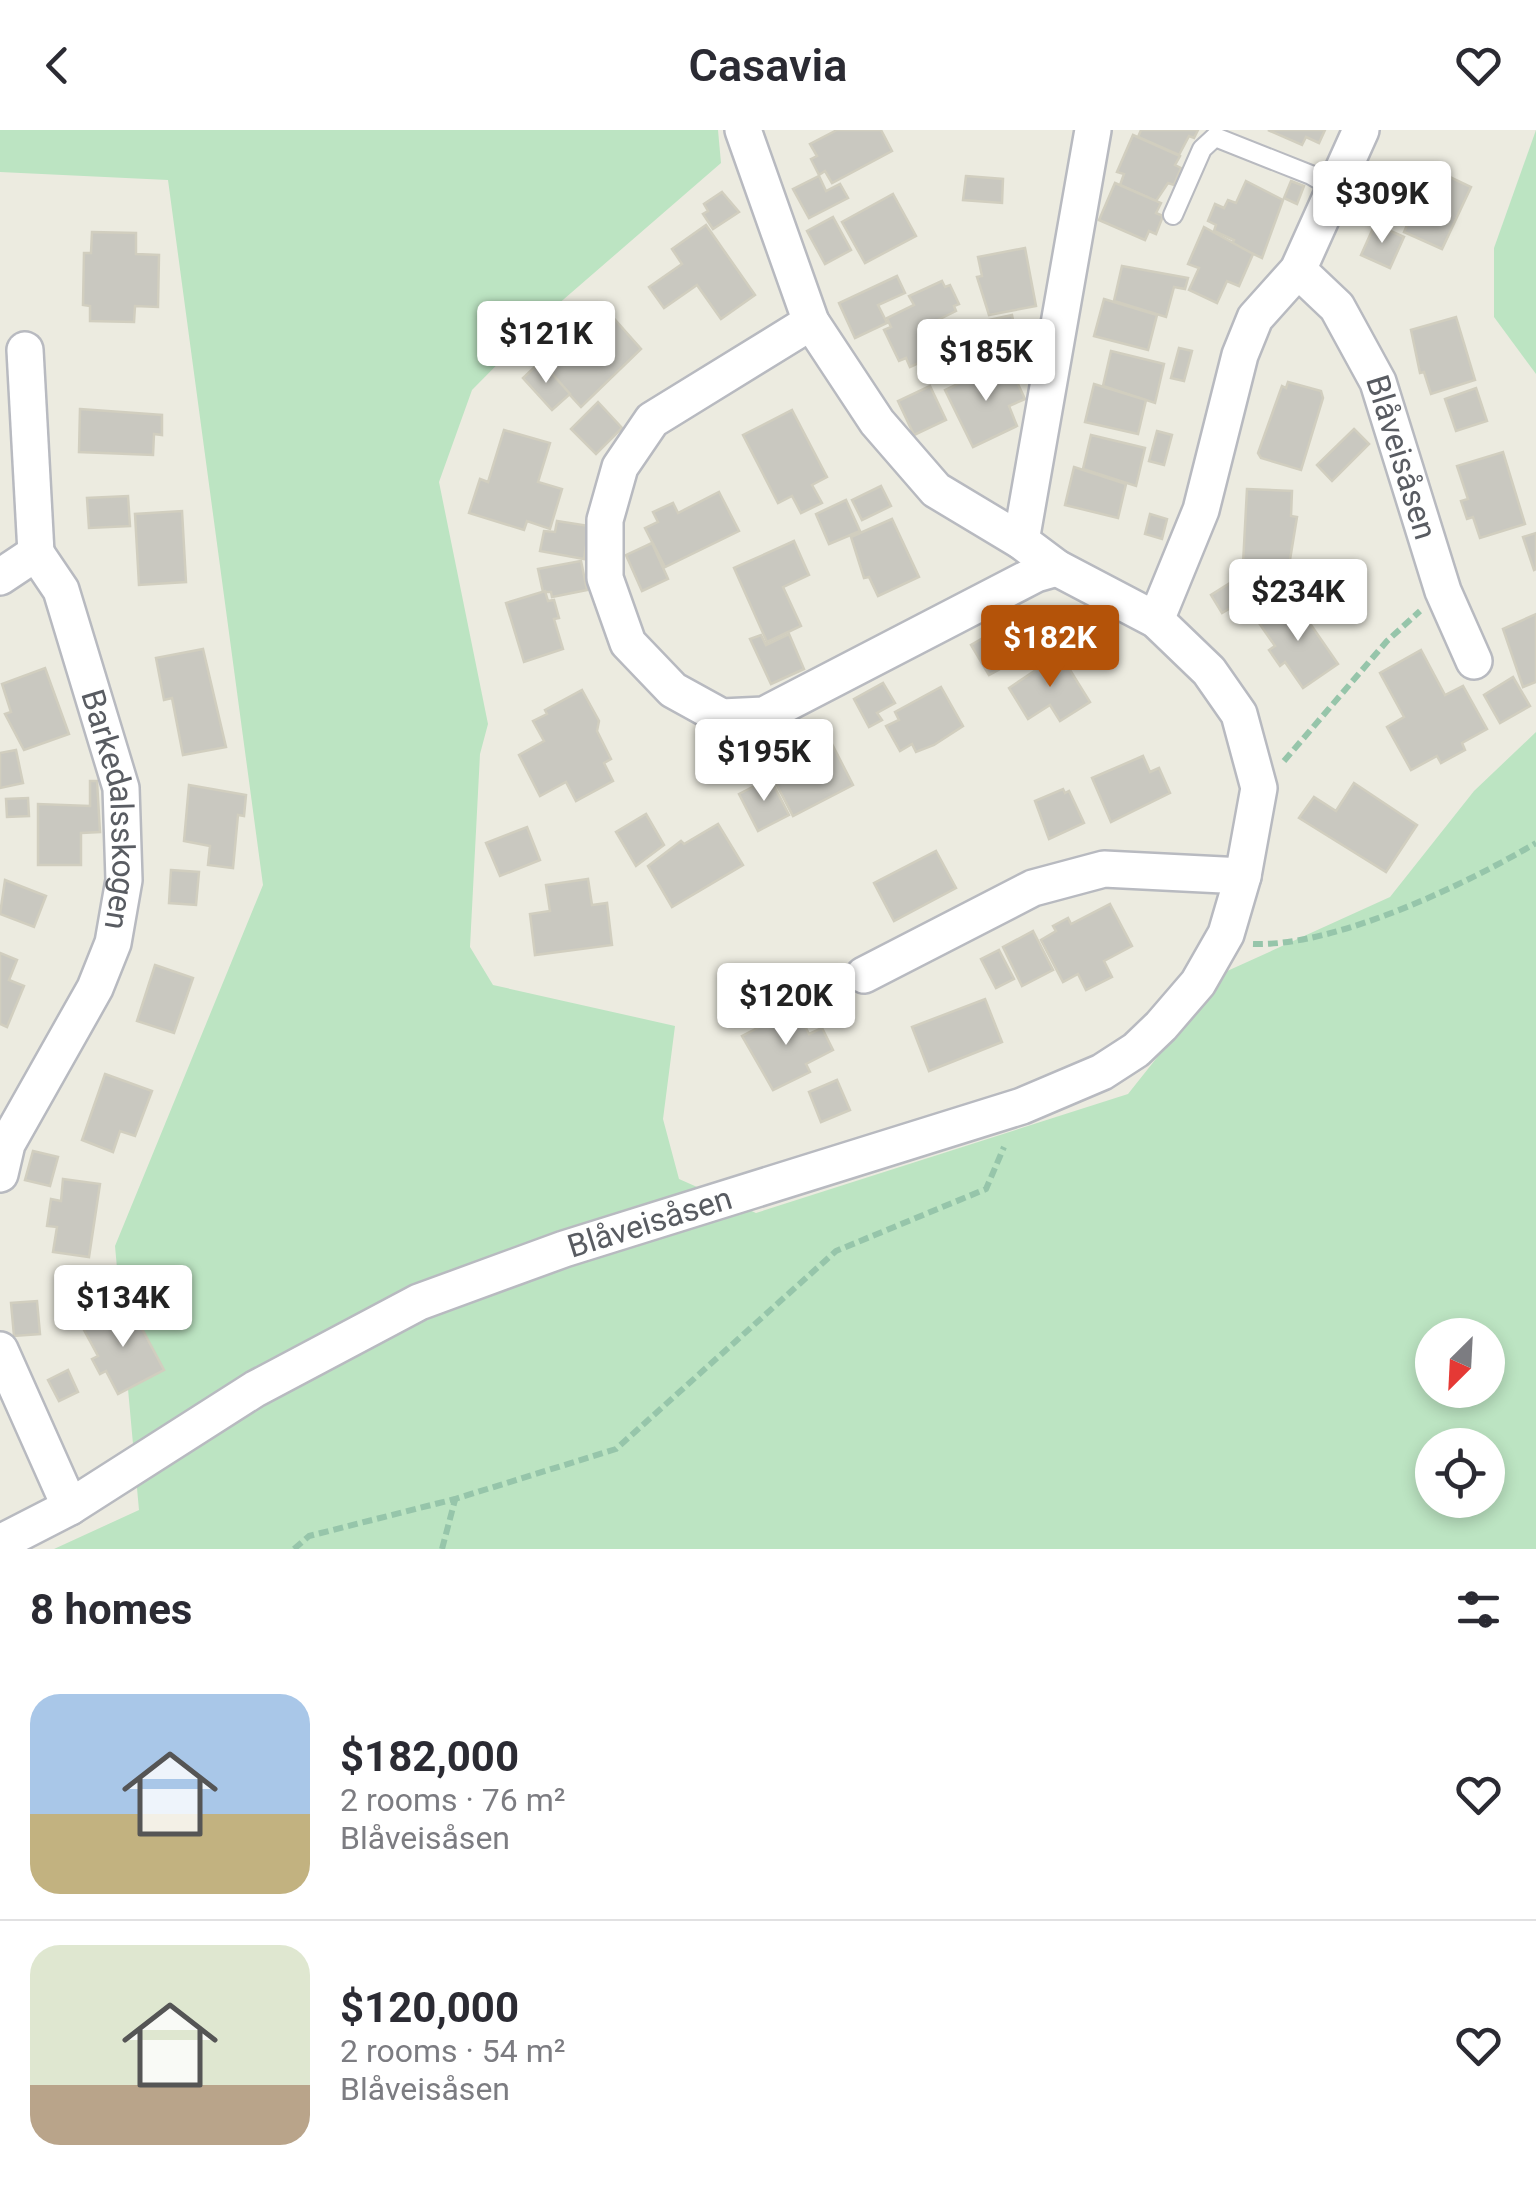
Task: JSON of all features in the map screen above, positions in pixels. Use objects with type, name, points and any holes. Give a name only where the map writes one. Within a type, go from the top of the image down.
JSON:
[{"type":"street","name":"Blåveisåsen","points":[[0,1544],[70,1507],[255,1389],[419,1302],[564,1249],[1022,1106],[1102,1072],[1136,1050],[1198,983],[1226,934],[1243,876],[1258,788],[1252,750],[1226,693],[1156,620],[1057,568],[1021,540],[936,490],[878,422],[811,322],[743,130]]},
{"type":"street","points":[[1021,540],[1092,130]]},
{"type":"street","points":[[1156,620],[1201,510],[1240,355],[1255,318],[1298,270],[1361,130]]},
{"type":"street","name":"Blåveisåsen","points":[[1298,270],[1337,307],[1378,382],[1443,591],[1474,661]]},
{"type":"street","points":[[811,322],[652,420],[620,467],[605,520],[604,578],[628,643],[673,690],[722,717],[764,715],[1036,574],[1057,568]]},
{"type":"street","name":"Barkedalsskogen","points":[[0,1174],[8,1144],[95,988],[113,943],[124,880],[121,788],[61,590],[36,553],[26,350]]},
{"type":"street","points":[[0,578],[36,553]]},
{"type":"street","points":[[864,975],[1032,888],[1104,869],[1243,876]]},
{"type":"street","points":[[0,1350],[70,1507]]},
{"type":"lane","points":[[1173,215],[1202,149],[1215,137],[1311,174],[1335,188]]},
{"type":"path","points":[[1258,788],[1387,641],[1443,591]]},
{"type":"path","points":[[1226,934],[1247,944],[1280,945],[1343,930],[1447,888],[1536,843]]},
{"type":"path","points":[[294,1549],[308,1536],[455,1499],[616,1449],[836,1251],[986,1189],[1022,1106]]},
{"type":"path","points":[[442,1549],[455,1499]]},
{"type":"green space","points":[[0,130],[718,130],[721,163],[549,312],[472,390],[439,482],[488,724],[480,754],[470,947],[493,985],[675,1026],[663,1119],[679,1179],[756,1213],[1128,1094],[1225,972],[1390,897],[1474,791],[1536,732],[1536,1549],[54,1549],[139,1510],[115,1246],[263,885],[168,180],[0,172]]},
{"type":"green space","points":[[1536,130],[1536,374],[1494,317],[1494,248]]},
{"type":"building","points":[[837,130],[881,130],[892,151],[832,183],[825,171],[819,175],[811,159],[817,156],[810,144]]},
{"type":"building","points":[[1141,130],[1198,130],[1194,138],[1189,136],[1179,155],[1138,137]]},
{"type":"building","points":[[1268,130],[1325,130],[1319,143],[1306,137],[1302,145]]},
{"type":"building","points":[[1133,135],[1180,156],[1175,165],[1181,168],[1174,185],[1168,183],[1156,201],[1120,185],[1124,174],[1117,172]]},
{"type":"building","points":[[1433,169],[1471,187],[1442,249],[1404,232],[1414,209],[1409,207]]},
{"type":"building","points":[[819,176],[826,191],[840,184],[848,198],[809,218],[793,189]]},
{"type":"building","points":[[966,176],[1003,179],[1002,203],[963,200]]},
{"type":"building","points":[[1246,181],[1283,200],[1262,258],[1232,244],[1234,240],[1214,231],[1216,225],[1208,221],[1215,204],[1224,208],[1228,200],[1236,203]]},
{"type":"building","points":[[1291,181],[1304,186],[1297,204],[1284,198]]},
{"type":"building","points":[[1115,183],[1161,203],[1156,213],[1163,216],[1156,234],[1149,231],[1145,240],[1099,220]]},
{"type":"building","points":[[722,192],[739,212],[713,229],[703,214],[708,211],[704,204]]},
{"type":"building","points":[[893,194],[916,236],[865,263],[842,222]]},
{"type":"building","points":[[833,217],[851,250],[825,264],[807,231]]},
{"type":"building","points":[[1375,224],[1404,237],[1390,268],[1361,255]]},
{"type":"building","points":[[706,225],[755,295],[721,319],[697,285],[664,308],[649,287],[682,264],[672,249]]},
{"type":"building","points":[[1204,227],[1253,254],[1239,286],[1227,281],[1217,303],[1189,290],[1199,268],[1188,264]]},
{"type":"building","points":[[92,232],[136,233],[136,254],[159,255],[158,307],[135,306],[134,322],[90,321],[90,306],[83,305],[84,253],[91,253]]},
{"type":"building","points":[[1025,248],[1036,306],[989,315],[977,277],[982,276],[978,257]]},
{"type":"building","points":[[1122,266],[1188,278],[1185,289],[1174,287],[1166,317],[1114,301]]},
{"type":"building","points":[[897,276],[905,293],[878,305],[887,323],[855,338],[839,303]]},
{"type":"building","points":[[942,281],[945,287],[950,285],[959,304],[954,306],[956,311],[936,321],[949,349],[910,367],[906,358],[899,361],[884,330],[891,327],[887,318],[914,305],[909,296]]},
{"type":"building","points":[[1104,299],[1157,315],[1148,350],[1094,336]]},
{"type":"building","points":[[610,314],[641,349],[581,407],[548,371]]},
{"type":"building","points":[[1012,315],[1019,350],[982,357],[975,323]]},
{"type":"building","points":[[1456,317],[1475,380],[1431,394],[1424,372],[1420,373],[1411,330]]},
{"type":"building","points":[[1179,348],[1192,351],[1184,381],[1171,378]]},
{"type":"building","points":[[1111,351],[1164,364],[1155,403],[1103,386]]},
{"type":"building","points":[[541,361],[570,394],[552,410],[523,378]]},
{"type":"building","points":[[1001,363],[1006,374],[1012,371],[1025,399],[1009,406],[1017,426],[973,447],[945,390]]},
{"type":"building","points":[[1288,382],[1321,391],[1323,398],[1301,470],[1261,458],[1258,453],[1282,386],[1286,388]]},
{"type":"building","points":[[1094,384],[1146,400],[1138,434],[1085,422]]},
{"type":"building","points":[[930,386],[946,420],[914,435],[898,401]]},
{"type":"building","points":[[1476,388],[1487,421],[1456,431],[1445,399]]},
{"type":"building","points":[[598,402],[622,428],[596,454],[571,429]]},
{"type":"building","points":[[80,409],[162,415],[162,435],[154,434],[153,455],[79,452]]},
{"type":"building","points":[[792,410],[827,477],[812,485],[822,503],[801,513],[792,496],[778,503],[743,435]]},
{"type":"building","points":[[1354,429],[1369,444],[1332,481],[1317,465]]},
{"type":"building","points":[[504,430],[550,443],[538,482],[562,489],[550,529],[527,521],[524,530],[469,513],[480,479],[488,482]]},
{"type":"building","points":[[1157,431],[1172,435],[1164,465],[1149,461]]},
{"type":"building","points":[[1091,435],[1145,448],[1136,486],[1083,469]]},
{"type":"building","points":[[1503,452],[1525,524],[1480,538],[1473,517],[1467,519],[1461,501],[1468,499],[1457,466]]},
{"type":"building","points":[[1074,467],[1126,484],[1118,518],[1065,505]]},
{"type":"building","points":[[881,486],[891,506],[862,520],[852,500]]},
{"type":"building","points":[[1247,489],[1292,491],[1291,516],[1297,517],[1289,566],[1243,564]]},
{"type":"building","points":[[719,492],[739,531],[665,567],[645,528],[658,522],[653,512],[673,503],[678,513]]},
{"type":"building","points":[[128,496],[130,526],[89,528],[87,498]]},
{"type":"building","points":[[846,500],[860,531],[829,544],[816,514]]},
{"type":"building","points":[[182,511],[186,582],[139,585],[135,514]]},
{"type":"building","points":[[1150,514],[1167,519],[1162,539],[1145,534]]},
{"type":"building","points":[[892,519],[919,577],[878,596],[869,577],[864,578],[851,537]]},
{"type":"building","points":[[557,521],[589,526],[584,559],[540,551],[544,531],[555,532]]},
{"type":"building","points":[[1536,533],[1536,569],[1534,570],[1523,537]]},
{"type":"building","points":[[794,541],[809,575],[783,587],[801,626],[767,642],[734,568]]},
{"type":"building","points":[[652,543],[668,579],[642,591],[626,555]]},
{"type":"building","points":[[581,561],[587,590],[552,597],[551,592],[543,592],[538,569]]},
{"type":"building","points":[[1230,583],[1242,601],[1222,613],[1211,595]]},
{"type":"building","points":[[545,591],[548,601],[554,600],[559,618],[554,619],[563,649],[524,662],[506,603]]},
{"type":"building","points":[[1293,599],[1338,664],[1303,688],[1285,662],[1280,666],[1269,650],[1275,646],[1259,623]]},
{"type":"building","points":[[1536,614],[1536,682],[1523,687],[1503,629]]},
{"type":"building","points":[[1002,627],[1020,658],[989,675],[971,645]]},
{"type":"building","points":[[789,634],[804,669],[771,684],[750,639],[761,635],[766,645]]},
{"type":"building","points":[[203,649],[226,747],[183,755],[172,698],[164,700],[156,658]]},
{"type":"building","points":[[1421,650],[1445,695],[1463,686],[1487,729],[1462,743],[1465,750],[1441,763],[1437,756],[1411,770],[1387,727],[1404,717],[1380,673]]},
{"type":"building","points":[[1060,654],[1090,702],[1060,721],[1050,705],[1028,719],[1009,688]]},
{"type":"building","points":[[45,668],[69,734],[24,750],[5,714],[11,712],[2,684]]},
{"type":"building","points":[[1513,677],[1530,706],[1500,723],[1484,695]]},
{"type":"building","points":[[883,683],[895,703],[877,713],[882,720],[869,727],[854,699]]},
{"type":"building","points":[[941,687],[963,726],[934,745],[916,752],[912,744],[900,751],[886,726],[899,720],[895,712]]},
{"type":"building","points":[[582,690],[599,721],[597,731],[611,759],[604,763],[613,781],[576,801],[566,782],[540,796],[519,755],[544,741],[533,721]]},
{"type":"building","points":[[832,744],[853,785],[793,816],[771,774],[780,770],[777,763],[802,751],[805,757]]},
{"type":"building","points":[[16,750],[23,783],[0,788],[0,753]]},
{"type":"building","points":[[1143,756],[1150,772],[1159,768],[1170,793],[1111,822],[1092,778]]},
{"type":"building","points":[[770,778],[789,815],[758,831],[739,794]]},
{"type":"building","points":[[90,781],[97,781],[100,832],[81,833],[81,865],[38,865],[38,804],[90,806]]},
{"type":"building","points":[[1354,783],[1417,825],[1386,872],[1299,818],[1314,797],[1336,811]]},
{"type":"building","points":[[189,785],[246,795],[244,816],[238,815],[233,868],[208,865],[210,846],[184,841]]},
{"type":"building","points":[[1063,789],[1065,793],[1069,791],[1084,823],[1049,839],[1035,801]]},
{"type":"building","points":[[28,798],[29,816],[7,817],[6,799]]},
{"type":"building","points":[[646,814],[664,845],[636,866],[616,832]]},
{"type":"building","points":[[718,824],[743,865],[672,907],[648,866],[681,841],[684,844]]},
{"type":"building","points":[[527,827],[540,860],[500,876],[486,843]]},
{"type":"building","points":[[936,851],[956,888],[894,921],[874,883]]},
{"type":"building","points":[[171,870],[199,872],[196,905],[169,903]]},
{"type":"building","points":[[588,879],[592,905],[607,903],[612,945],[535,955],[530,914],[550,911],[546,885]]},
{"type":"building","points":[[5,880],[46,896],[34,927],[0,914]]},
{"type":"building","points":[[1110,904],[1132,946],[1104,961],[1112,977],[1086,990],[1078,974],[1063,982],[1041,940],[1056,931],[1053,926],[1068,918],[1071,924]]},
{"type":"building","points":[[1033,931],[1053,970],[1022,986],[1003,947]]},
{"type":"building","points":[[999,950],[1014,979],[996,988],[981,959]]},
{"type":"building","points":[[0,953],[17,960],[9,980],[24,986],[7,1027],[0,1024]]},
{"type":"building","points":[[155,965],[193,978],[174,1033],[137,1021]]},
{"type":"building","points":[[985,999],[1002,1042],[929,1071],[912,1027]]},
{"type":"building","points":[[796,1008],[809,1034],[822,1028],[833,1050],[806,1064],[810,1072],[773,1090],[742,1036],[767,1023],[764,1019]]},
{"type":"building","points":[[105,1074],[152,1091],[135,1136],[120,1131],[113,1152],[82,1140]]},
{"type":"building","points":[[837,1080],[850,1110],[821,1122],[809,1092]]},
{"type":"building","points":[[33,1151],[58,1157],[50,1186],[25,1180]]},
{"type":"building","points":[[63,1179],[100,1184],[89,1257],[53,1252],[57,1227],[47,1226],[51,1199],[61,1201]]},
{"type":"building","points":[[37,1301],[40,1334],[14,1336],[11,1303]]},
{"type":"building","points":[[130,1306],[164,1370],[118,1394],[106,1371],[100,1374],[92,1359],[98,1356],[84,1330]]},
{"type":"building","points":[[68,1370],[78,1392],[59,1401],[48,1380]]}]
